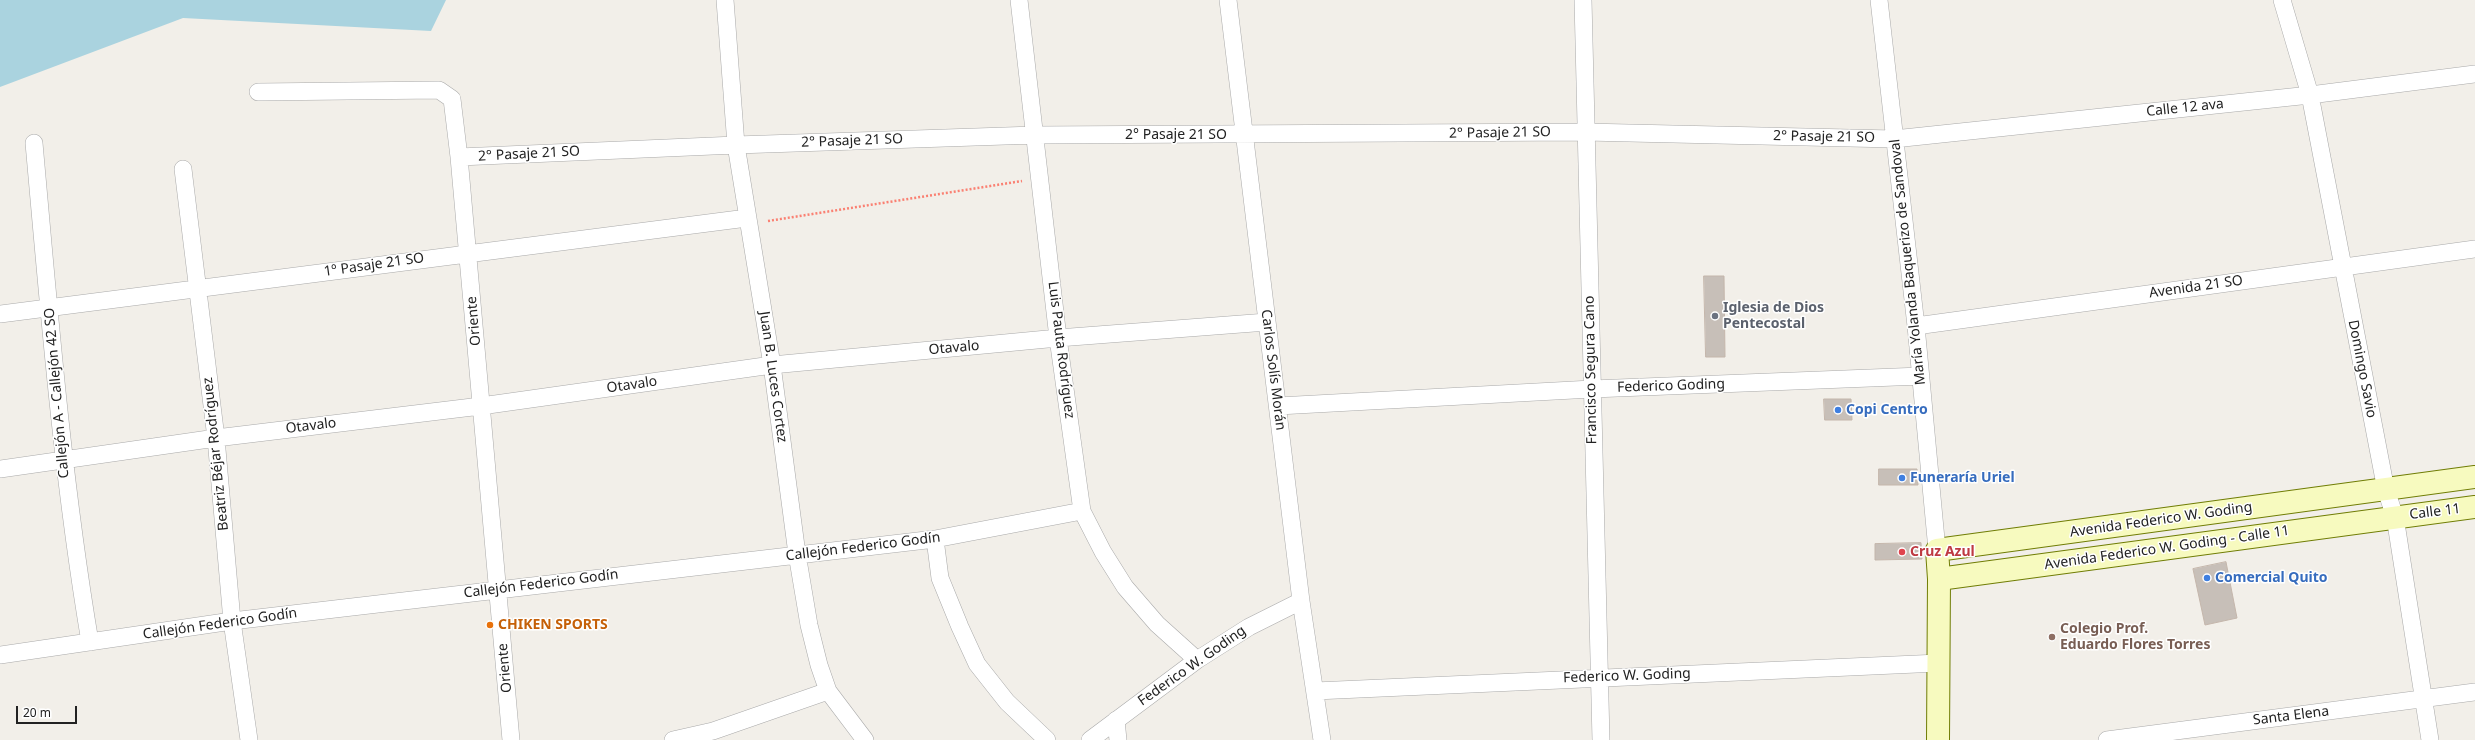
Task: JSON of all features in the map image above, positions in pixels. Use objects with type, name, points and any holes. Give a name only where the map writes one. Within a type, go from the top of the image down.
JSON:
[{"type":"street","name":"Juan B. Luces Cortez","points":[[725,0],[736,145],[772,365],[797,554],[809,625],[828,691],[865,740]]},
{"type":"street","name":"Luis Pauta Rodríguez","points":[[1019,0],[1058,338],[1082,511],[1103,552],[1125,586],[1157,624],[1198,660]]},
{"type":"street","name":"Carlos Solís Morán","points":[[1228,0],[1301,601],[1322,740]]},
{"type":"street","name":"Francisco Segura Cano","points":[[1583,0],[1598,676],[1601,740]]},
{"type":"street","name":"María Yolanda Baquerizo de Sandoval","points":[[1879,0],[1916,326],[1937,550],[1939,579],[1938,740]]},
{"type":"street","name":"Domingo Savio","points":[[2282,0],[2310,95],[2386,490],[2395,517],[2430,740]]},
{"type":"street","name":"Calle 12 ava","points":[[1894,139],[2310,95],[2475,74]]},
{"type":"street","name":"Oriente","points":[[258,92],[439,90],[452,99],[459,157],[511,740]]},
{"type":"street","name":"2° Pasaje 21 SO","points":[[459,157],[736,145],[1035,135],[1585,132],[1894,139]]},
{"type":"street","name":"Callejón A - Callejón 42 SO","points":[[34,143],[63,460],[75,551],[90,642]]},
{"type":"street","name":"Beatriz Béjar Rodríguez","points":[[183,168],[216,438],[232,621],[249,740]]},
{"type":"street","name":"1º Pasaje 21 SO","points":[[0,314],[198,290],[467,252],[748,221]]},
{"type":"street","name":"Avenida 21 SO","points":[[1916,326],[2342,266],[2475,249]]},
{"type":"street","name":"Otavalo","points":[[0,469],[216,438],[481,406],[772,365],[1058,338],[1267,322]]},
{"type":"street","name":"Federico Goding","points":[[1278,406],[1592,389],[1921,376]]},
{"type":"street","points":[[2386,490],[2475,477]]},
{"type":"street","name":"Avenida Federico W. Goding","points":[[1937,550],[2386,490]]},
{"type":"street","name":"Calle 11","points":[[2395,517],[2475,507]]},
{"type":"street","name":"Callejón Federico Godín","points":[[0,655],[232,621],[935,539],[1082,511]]},
{"type":"street","name":"Avenida Federico W. Goding - Calle 11","points":[[1939,579],[2395,517]]},
{"type":"street","points":[[935,539],[940,578],[960,628],[978,664],[1007,702],[1047,740]]},
{"type":"street","name":"Federico W. Goding","points":[[1090,740],[1198,660],[1249,627],[1301,601]]},
{"type":"street","name":"Federico W. Goding","points":[[1315,691],[1598,676],[1939,663]]},
{"type":"street","points":[[673,740],[713,731],[828,691]]},
{"type":"street","name":"Santa Elena","points":[[2107,740],[2475,692]]},
{"type":"street","points":[[1116,720],[1118,740]]},
{"type":"path","points":[[748,221],[1040,178]]},
{"type":"water","points":[[0,0],[446,0],[431,31],[183,18],[0,87]]},
{"type":"building","name":"Iglesia de Dios Pentecostal","points":[[1704,276],[1724,276],[1725,357],[1706,357]]},
{"type":"building","name":"Copi Centro","points":[[1824,399],[1851,399],[1852,420],[1825,420]]},
{"type":"building","points":[[1879,469],[1917,469],[1918,485],[1879,485]]},
{"type":"building","points":[[1921,543],[1922,559],[1875,560],[1875,544]]},
{"type":"building","points":[[2226,562],[2237,618],[2205,625],[2193,569]]},
{"type":"place","name":"Iglesia de Dios Pentecostal","points":[[1715,316]]},
{"type":"place","name":"Copi Centro","points":[[1838,410]]},
{"type":"place","name":"Funeraría Uriel","points":[[1902,478]]},
{"type":"place","name":"Cruz Azul","points":[[1902,552]]},
{"type":"place","name":"Comercial Quito","points":[[2207,578]]},
{"type":"place","name":"CHIKEN SPORTS","points":[[490,625]]},
{"type":"place","name":"Colegio Prof. Eduardo Flores Torres","points":[[2052,637]]}]
